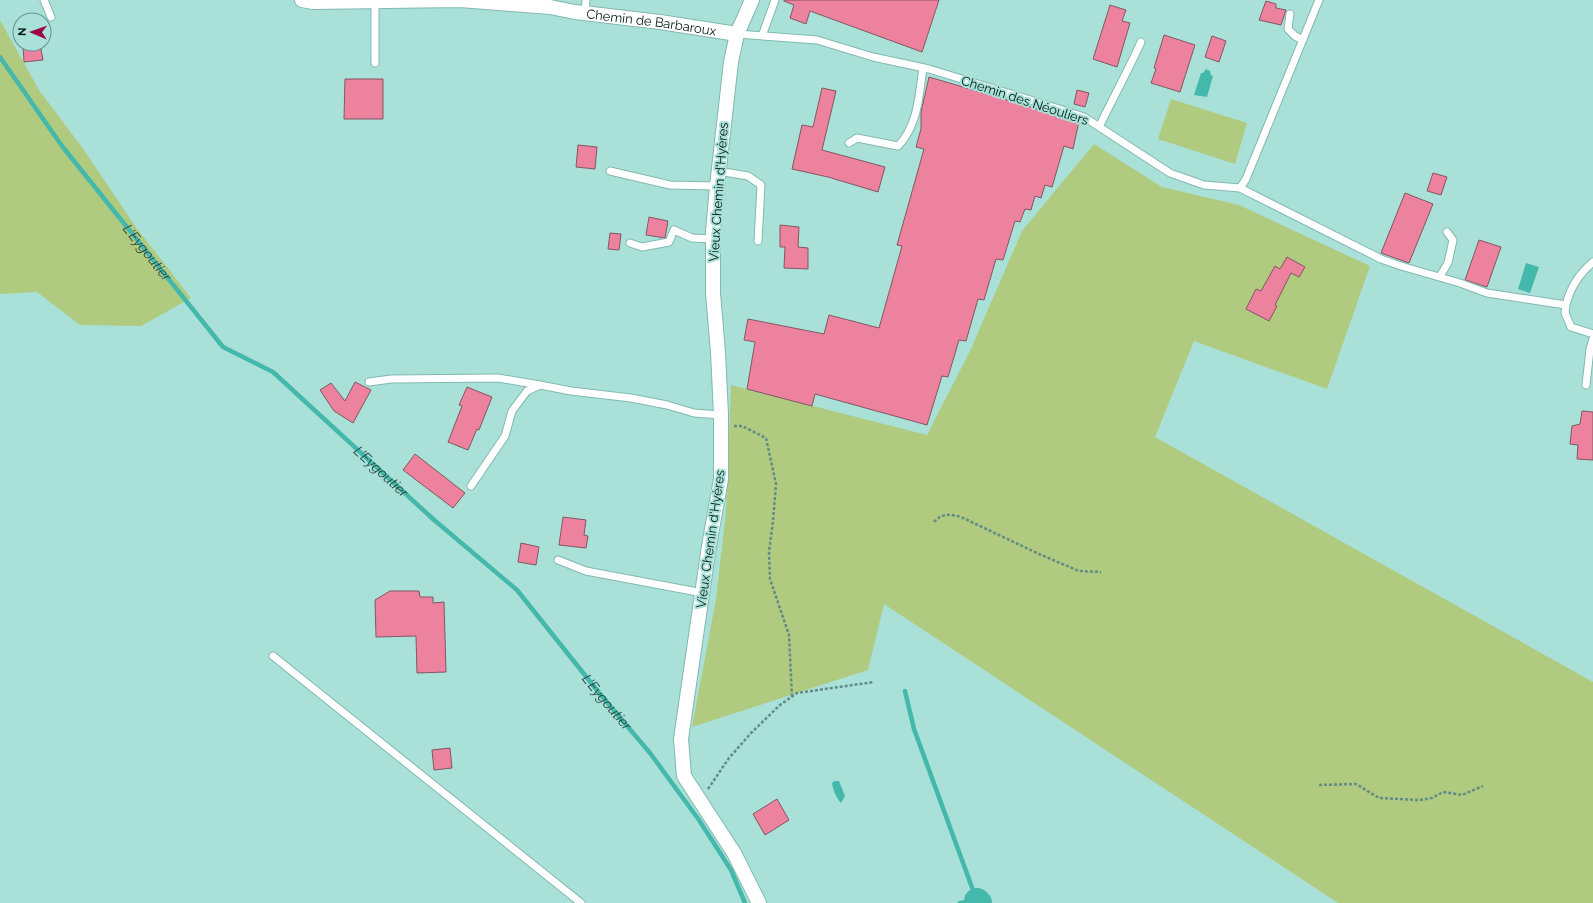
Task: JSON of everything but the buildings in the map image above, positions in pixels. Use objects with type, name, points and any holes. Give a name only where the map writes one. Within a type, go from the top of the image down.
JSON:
[{"type":"street","name":"Chemin de Barbaroux","points":[[302,0],[313,2],[460,0],[585,7],[660,22],[737,34]]},
{"type":"street","name":"Vieux Chemin d'Hyères","points":[[752,0],[737,34],[731,62],[718,171],[713,239],[713,293],[718,352],[721,420],[721,479],[681,739],[684,776],[734,853],[759,903]]},
{"type":"lane","points":[[44,0],[49,12]]},
{"type":"lane","points":[[762,36],[775,0]]},
{"type":"lane","points":[[1319,0],[1246,179],[1240,188],[1381,259],[1440,276],[1487,293],[1566,305]]},
{"type":"lane","points":[[369,1],[375,63]]},
{"type":"lane","points":[[1290,14],[1288,29],[1295,36],[1303,40]]},
{"type":"lane","name":"Chemin des Néouliers","points":[[737,34],[817,40],[873,57],[923,68],[1084,117],[1170,173],[1204,185],[1240,188]]},
{"type":"lane","points":[[1099,127],[1131,65],[1141,42]]},
{"type":"lane","points":[[849,143],[857,138],[898,146],[905,139],[914,119],[923,68]]},
{"type":"lane","points":[[610,171],[670,185],[717,186]]},
{"type":"lane","points":[[718,171],[748,176],[761,186],[758,241]]},
{"type":"lane","points":[[630,243],[642,247],[669,242],[674,230],[692,238],[713,239]]},
{"type":"lane","points":[[1440,276],[1448,263],[1453,240],[1447,232]]},
{"type":"lane","points":[[1593,262],[1586,268],[1569,292],[1565,313],[1571,327],[1593,334]]},
{"type":"lane","points":[[1586,385],[1590,349],[1593,339]]},
{"type":"lane","points":[[369,382],[391,379],[498,378],[571,391],[631,398],[667,405],[721,420]]},
{"type":"lane","points":[[471,486],[505,436],[512,411],[527,391],[540,385]]},
{"type":"lane","points":[[558,560],[586,571],[703,593]]},
{"type":"lane","points":[[273,656],[581,903]]},
{"type":"path","points":[[721,420],[742,426],[766,438],[776,484],[769,552],[770,579],[789,635],[792,697]]},
{"type":"path","points":[[934,522],[938,517],[950,514],[961,517],[1079,571],[1101,572]]},
{"type":"path","points":[[700,801],[729,758],[751,733],[780,705],[797,694],[874,682]]},
{"type":"path","points":[[1319,785],[1356,784],[1379,798],[1420,800],[1432,798],[1443,792],[1462,795],[1483,786]]},
{"type":"green space","points":[[0,20],[12,42],[12,52],[18,52],[39,90],[84,150],[135,226],[191,298],[141,326],[80,325],[37,292],[0,294]]},
{"type":"green space","points":[[1171,99],[1247,123],[1235,164],[1158,139]]},
{"type":"green space","points":[[1094,144],[1162,187],[1239,205],[1370,266],[1327,389],[1194,341],[1155,437],[1593,682],[1593,903],[1338,903],[884,604],[868,670],[692,727],[716,599],[726,512],[731,385],[927,435],[970,351],[1022,231]]},
{"type":"water","points":[[1206,69],[1210,71],[1211,75],[1213,76],[1207,97],[1194,95],[1201,73],[1203,73]]},
{"type":"water","points":[[1526,263],[1539,267],[1530,293],[1518,289]]},
{"type":"water","points":[[839,781],[845,796],[841,803],[833,789],[832,783]]},
{"type":"waterway","name":"L'Eygoutier","points":[[0,57],[62,146],[223,347],[273,372],[433,519],[517,590],[600,694],[650,753],[699,820],[731,870],[745,903]]},
{"type":"waterway","points":[[905,691],[914,729],[977,901],[960,903]]}]
